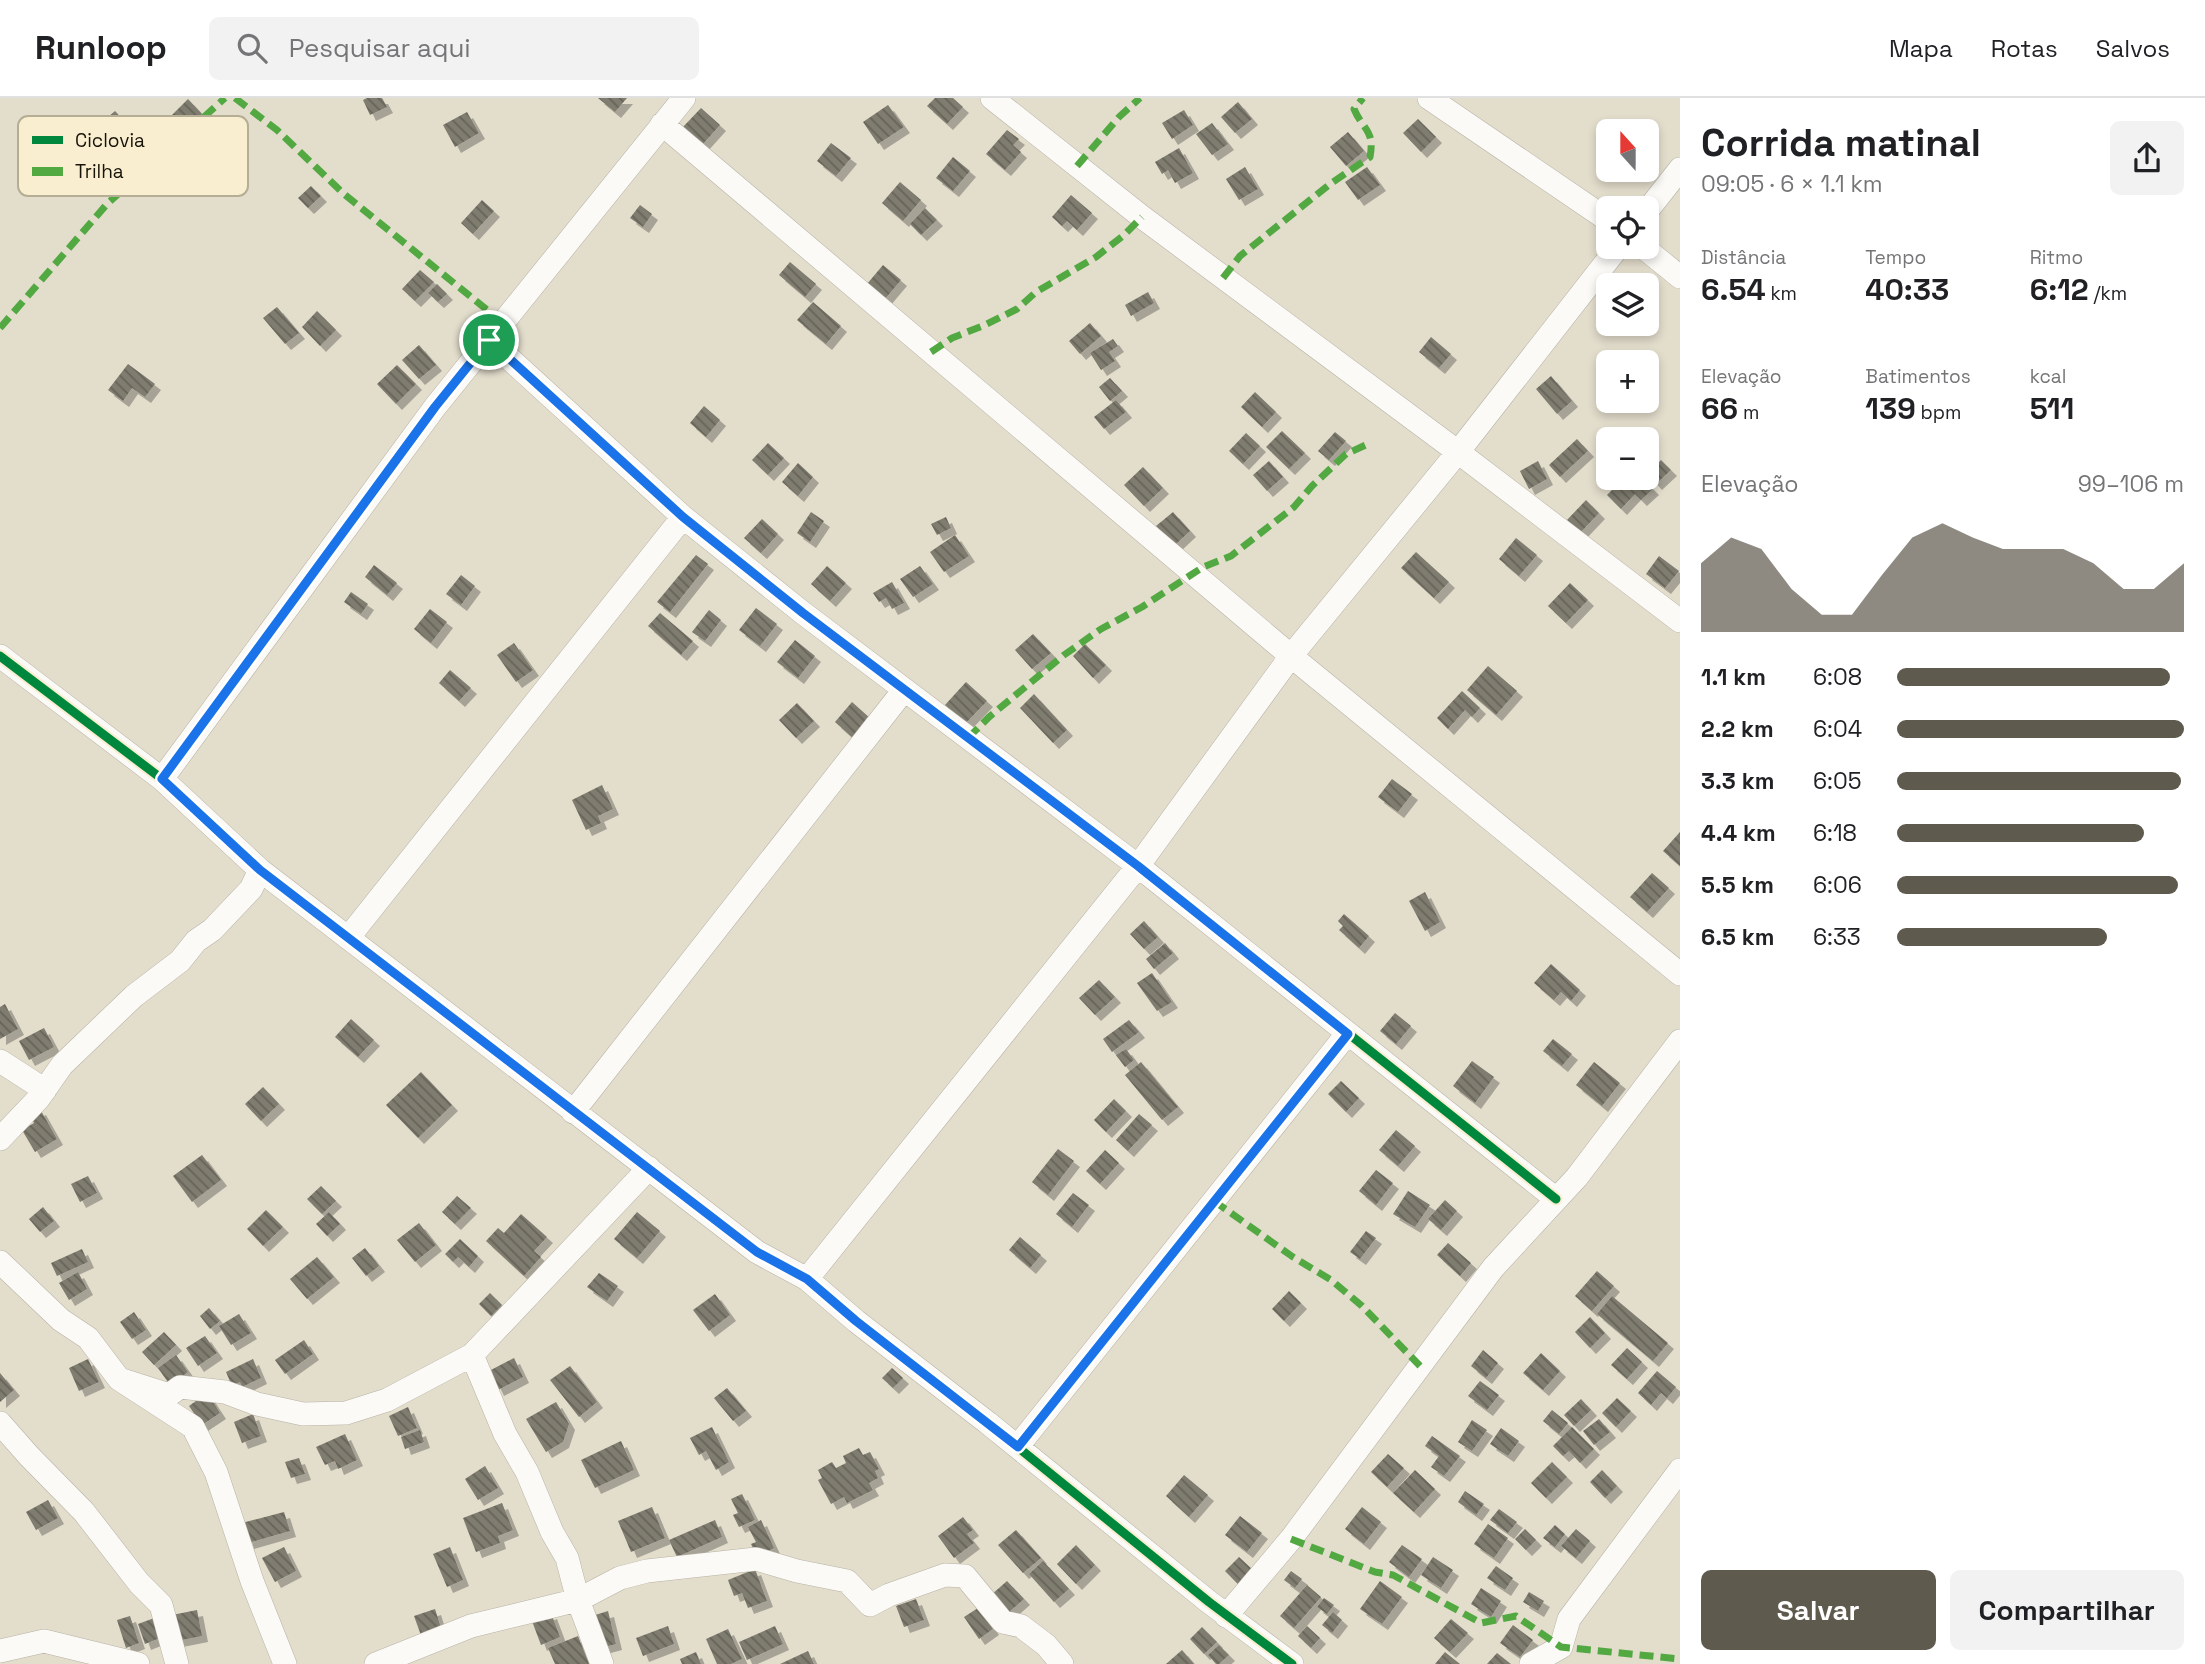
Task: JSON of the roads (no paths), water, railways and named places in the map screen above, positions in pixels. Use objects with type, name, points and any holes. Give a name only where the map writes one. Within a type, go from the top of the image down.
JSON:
[{"type":"street","points":[[162,779],[426,418],[684,98]]},
{"type":"street","points":[[992,98],[1142,217],[1680,621]]},
{"type":"street","points":[[1429,98],[1596,212]]},
{"type":"street","points":[[662,124],[1291,656],[1680,974]]},
{"type":"street","points":[[1659,196],[1680,169]]},
{"type":"street","points":[[807,1279],[1138,866],[1291,656],[1458,452],[1609,259]]},
{"type":"street","points":[[1658,259],[1680,277]]},
{"type":"street","points":[[489,340],[683,517],[803,613],[1138,866],[1556,1199]]},
{"type":"street","points":[[348,938],[683,517]]},
{"type":"street","points":[[0,656],[162,779],[260,870],[757,1252],[807,1279],[1226,1616],[1292,1664]]},
{"type":"street","points":[[573,1112],[904,690]]},
{"type":"street","points":[[0,1139],[45,1090],[62,1065],[134,996],[180,961],[196,941],[212,930],[251,889],[260,870]]},
{"type":"street","points":[[1018,1447],[1348,1034]]},
{"type":"street","points":[[1226,1616],[1320,1500],[1493,1268],[1577,1177],[1680,1041]]},
{"type":"street","points":[[0,1061],[45,1090]]},
{"type":"street","points":[[119,1379],[169,1395],[180,1387],[225,1392],[257,1404],[303,1414],[346,1413],[387,1400],[472,1355],[649,1168]]},
{"type":"street","points":[[0,1262],[61,1320],[88,1338],[119,1379],[193,1427],[216,1472],[252,1581],[285,1664]]},
{"type":"street","points":[[472,1355],[505,1434],[527,1472],[566,1558],[578,1600],[602,1664]]},
{"type":"street","points":[[0,1423],[29,1457],[84,1512],[139,1583],[161,1605],[177,1664]]},
{"type":"street","points":[[1531,1664],[1561,1647],[1569,1619],[1680,1470]]},
{"type":"street","points":[[376,1664],[471,1626],[578,1600],[629,1575],[756,1559],[847,1581],[870,1605],[889,1595],[945,1575],[965,1576],[1003,1622],[1021,1626],[1046,1645],[1062,1664]]},
{"type":"street","points":[[0,1651],[44,1641],[138,1664]]}]
